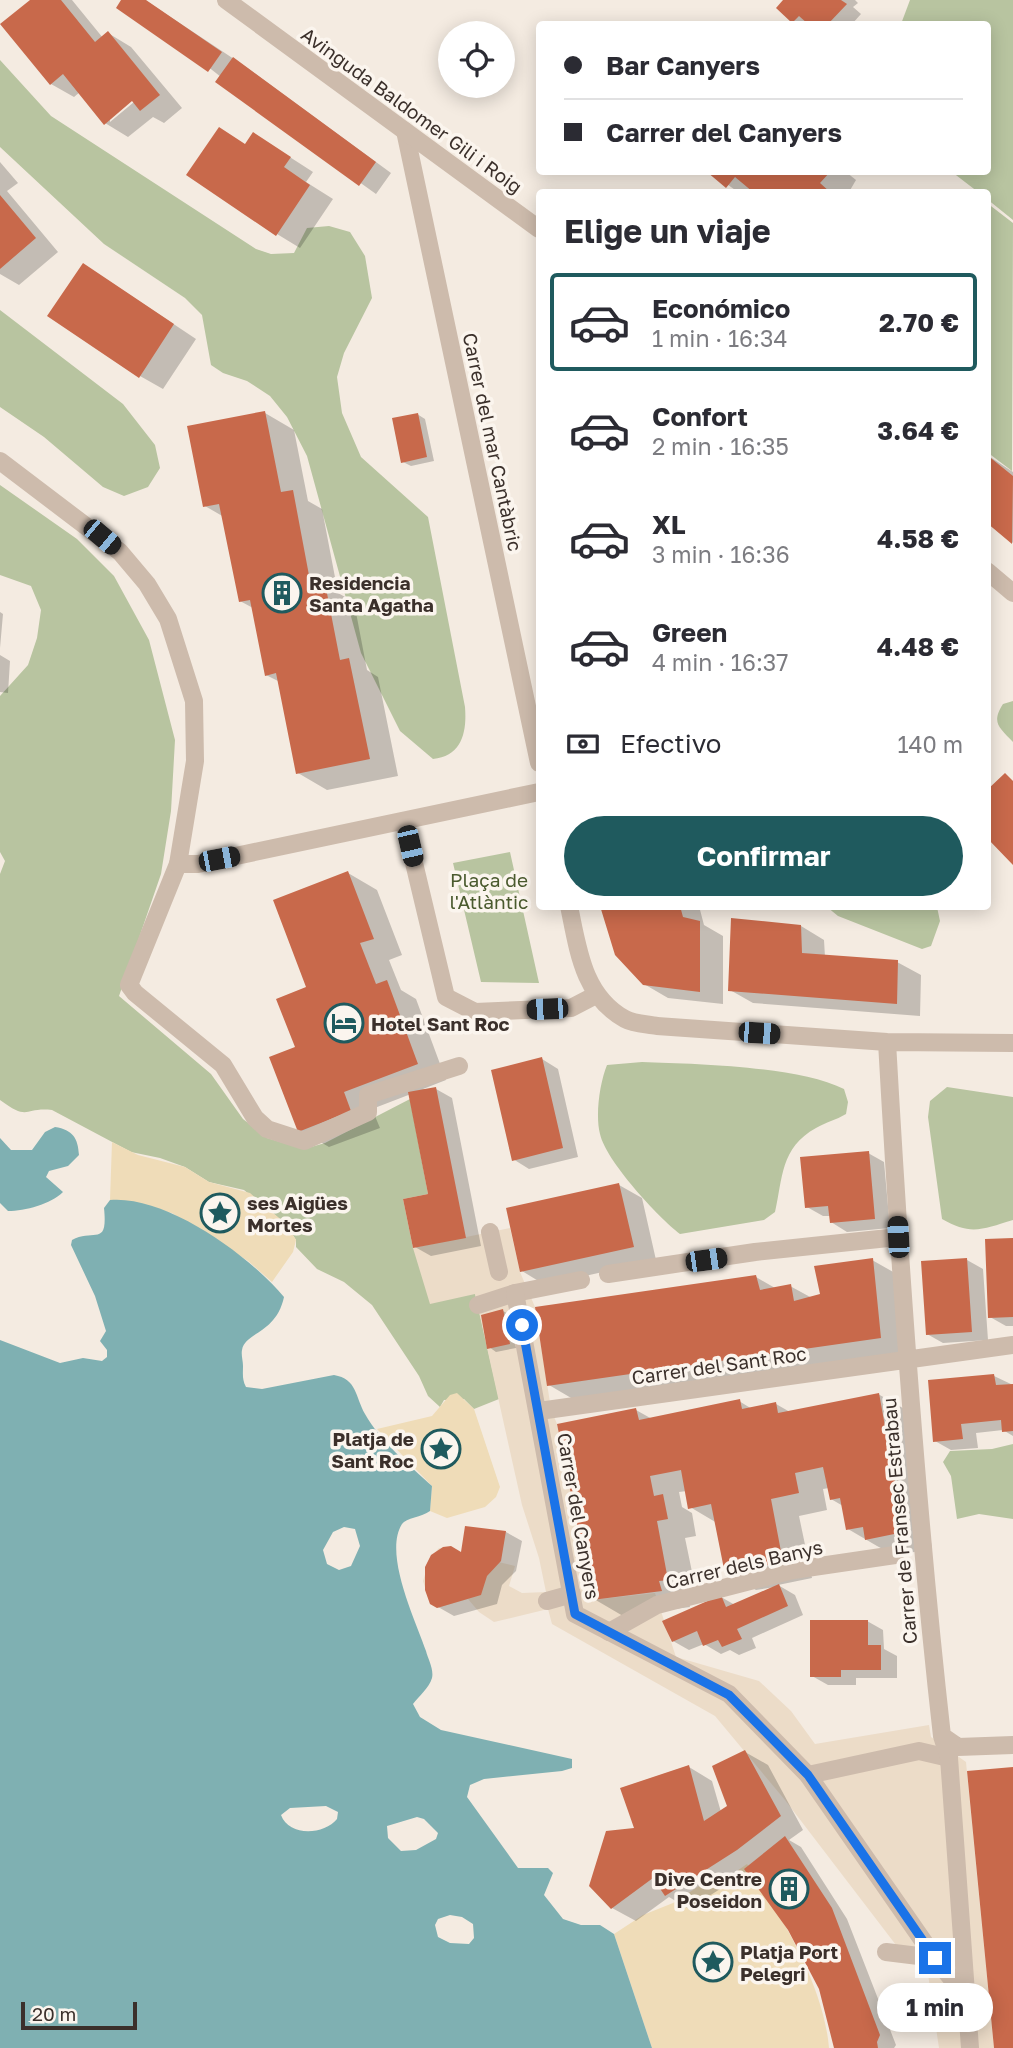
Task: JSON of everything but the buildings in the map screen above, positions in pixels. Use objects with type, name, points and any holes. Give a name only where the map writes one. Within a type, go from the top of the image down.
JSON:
[{"type":"street","name":"Avinguda Baldomer Gili i Roig","points":[[226,0],[536,227]]},
{"type":"street","name":"Carrer del mar Cantàbric","points":[[405,131],[536,749]]},
{"type":"street","points":[[0,461],[120,552],[147,584],[168,619],[194,701],[194,761],[178,864],[129,985],[135,993],[223,1065],[255,1118],[267,1129],[303,1141],[368,1112],[368,1095],[459,1066]]},
{"type":"street","points":[[991,574],[1011,589]]},
{"type":"street","points":[[178,864],[198,864],[536,794]]},
{"type":"street","points":[[404,821],[446,997],[475,1012],[571,1008],[596,995]]},
{"type":"street","points":[[570,910],[583,971],[596,995],[626,1020],[657,1026],[887,1042],[1013,1043]]},
{"type":"street","name":"Carrer de Fransec Estrabau","points":[[887,1042],[905,1359],[921,1553],[942,1736],[949,1758],[970,2048]]},
{"type":"street","points":[[490,1232],[499,1272]]},
{"type":"street","points":[[608,1274],[755,1252],[898,1237]]},
{"type":"street","points":[[478,1305],[515,1293],[581,1280]]},
{"type":"street","name":"Carrer del Canyers","points":[[515,1293],[575,1614],[729,1695],[808,1775],[935,1958],[964,1994]]},
{"type":"street","name":"Carrer del Sant Roc","points":[[539,1411],[1013,1345]]},
{"type":"street","name":"Carrer dels Banys","points":[[609,1632],[657,1605],[793,1570],[895,1555]]},
{"type":"street","points":[[547,1601],[572,1594]]},
{"type":"street","points":[[942,1736],[958,1747],[1013,1745]]},
{"type":"street","points":[[808,1775],[919,1751],[949,1758]]},
{"type":"street","points":[[886,1952],[935,1958]]},
{"type":"green space","points":[[910,0],[1013,0],[1013,220],[991,202],[991,189],[974,189],[956,175],[991,175],[991,21],[902,21]]},
{"type":"green space","points":[[0,60],[51,116],[256,249],[271,254],[294,253],[307,228],[329,226],[350,232],[365,256],[372,298],[344,353],[337,377],[342,413],[361,457],[428,517],[465,707],[465,725],[461,741],[451,753],[433,759],[400,731],[361,653],[307,456],[287,417],[270,396],[247,381],[223,373],[211,365],[202,315],[185,298],[104,244],[0,147]]},
{"type":"green space","points":[[991,206],[1013,223],[1012,471],[991,455]]},
{"type":"green space","points":[[0,310],[123,404],[155,445],[160,468],[148,487],[124,496],[103,487],[44,437],[0,407]]},
{"type":"green space","points":[[0,485],[77,539],[114,576],[149,640],[175,740],[171,811],[161,874],[119,996],[211,1074],[243,1119],[267,1138],[304,1149],[325,1143],[410,1099],[428,1194],[403,1199],[413,1248],[475,1293],[499,1399],[474,1409],[464,1399],[444,1400],[440,1407],[428,1396],[419,1376],[372,1305],[344,1282],[317,1269],[296,1247],[296,1240],[286,1224],[244,1190],[209,1182],[185,1167],[131,1152],[52,1110],[22,1112],[0,1100],[0,874],[5,861],[0,852],[0,696],[28,665],[37,638],[41,610],[31,586],[0,575]]},
{"type":"green space","points":[[1013,701],[1013,742],[997,720],[1003,704]]},
{"type":"green space","name":"Plaça de l'Atlàntic","points":[[510,852],[539,983],[481,982],[453,863]]},
{"type":"green space","points":[[831,910],[938,910],[940,921],[931,946],[922,949],[838,916]]},
{"type":"green space","points":[[642,1062],[746,1068],[824,1081],[844,1089],[848,1102],[846,1114],[804,1136],[789,1154],[775,1212],[764,1220],[680,1234],[659,1215],[622,1173],[600,1134],[599,1099],[607,1065]]},
{"type":"green space","points":[[947,1087],[1013,1097],[1013,1220],[985,1228],[969,1229],[942,1219],[928,1117],[930,1101]]},
{"type":"green space","points":[[1013,1444],[1013,1519],[979,1514],[957,1519],[951,1476],[943,1462],[950,1451],[992,1449]]},
{"type":"sand","name":"ses Aigües Mortes","points":[[112,1142],[138,1155],[185,1167],[209,1182],[250,1193],[286,1224],[296,1240],[293,1252],[272,1282],[248,1261],[172,1213],[110,1200]]},
{"type":"sand","name":"Platja de Sant Roc","points":[[457,1393],[474,1409],[500,1487],[496,1497],[485,1507],[447,1518],[430,1511],[432,1486],[377,1429],[432,1416],[450,1395]]},
{"type":"sand","name":"Platja Port Pelegri","points":[[747,1864],[787,1928],[810,1976],[819,2000],[829,2048],[652,2048],[614,1934],[643,1915],[673,1903],[710,1879],[734,1873]]},
{"type":"shaded area","points":[[510,1228],[520,1272],[535,1307],[551,1409],[557,1424],[592,1600],[655,1593],[676,1657],[759,1681],[791,1711],[815,1744],[929,1725],[931,1737],[966,1762],[994,2048],[939,2048],[928,1974],[899,1949],[785,1800],[715,1716],[552,1624],[548,1609],[494,1622],[479,1612],[468,1599],[437,1608],[430,1604],[423,1581],[430,1558],[439,1548],[515,1566],[509,1586],[522,1593],[546,1592],[539,1558],[522,1505],[475,1294],[430,1304],[413,1248]]},
{"type":"water","points":[[55,1127],[66,1130],[76,1139],[79,1155],[68,1166],[49,1171],[46,1177],[63,1192],[37,1206],[8,1211],[0,1203],[0,1138],[11,1150],[32,1150],[45,1132]]},
{"type":"water","points":[[110,1200],[132,1201],[156,1207],[205,1231],[250,1263],[284,1297],[274,1318],[244,1344],[243,1379],[246,1387],[262,1389],[334,1375],[342,1377],[351,1384],[365,1414],[379,1434],[432,1486],[430,1511],[404,1522],[397,1537],[396,1552],[403,1588],[432,1671],[429,1685],[413,1704],[420,1717],[441,1730],[572,1759],[572,1768],[562,1771],[484,1779],[470,1785],[467,1797],[518,1868],[548,1868],[553,1873],[544,1895],[563,1919],[581,1925],[600,1925],[614,1934],[652,2048],[0,2048],[0,1340],[60,1363],[83,1358],[102,1361],[107,1357],[107,1350],[100,1341],[106,1331],[95,1296],[71,1245],[72,1240],[101,1233],[105,1220],[104,1208]],"holes":[[[344,1527],[355,1529],[360,1546],[351,1566],[339,1570],[327,1564],[323,1550],[333,1532]],[[326,1806],[338,1812],[337,1819],[316,1831],[299,1830],[291,1827],[281,1815],[290,1808]],[[417,1817],[424,1819],[438,1833],[436,1839],[416,1850],[401,1851],[388,1838],[387,1826]],[[450,1915],[462,1917],[473,1924],[474,1938],[469,1944],[450,1943],[438,1937],[435,1925],[438,1919]]]},
{"type":"place","name":"Residencia Santa Agatha","points":[[282,593]]},
{"type":"place","name":"Hotel Sant Roc","points":[[344,1023]]},
{"type":"place","name":"ses Aigües Mortes","points":[[220,1213]]},
{"type":"place","name":"Platja de Sant Roc","points":[[441,1449]]},
{"type":"place","name":"Dive Centre Poseidon","points":[[789,1889]]},
{"type":"place","name":"Platja Port Pelegri","points":[[713,1962]]},
{"type":"route","points":[[522,1325],[575,1614],[729,1695],[808,1775],[935,1958]]}]
